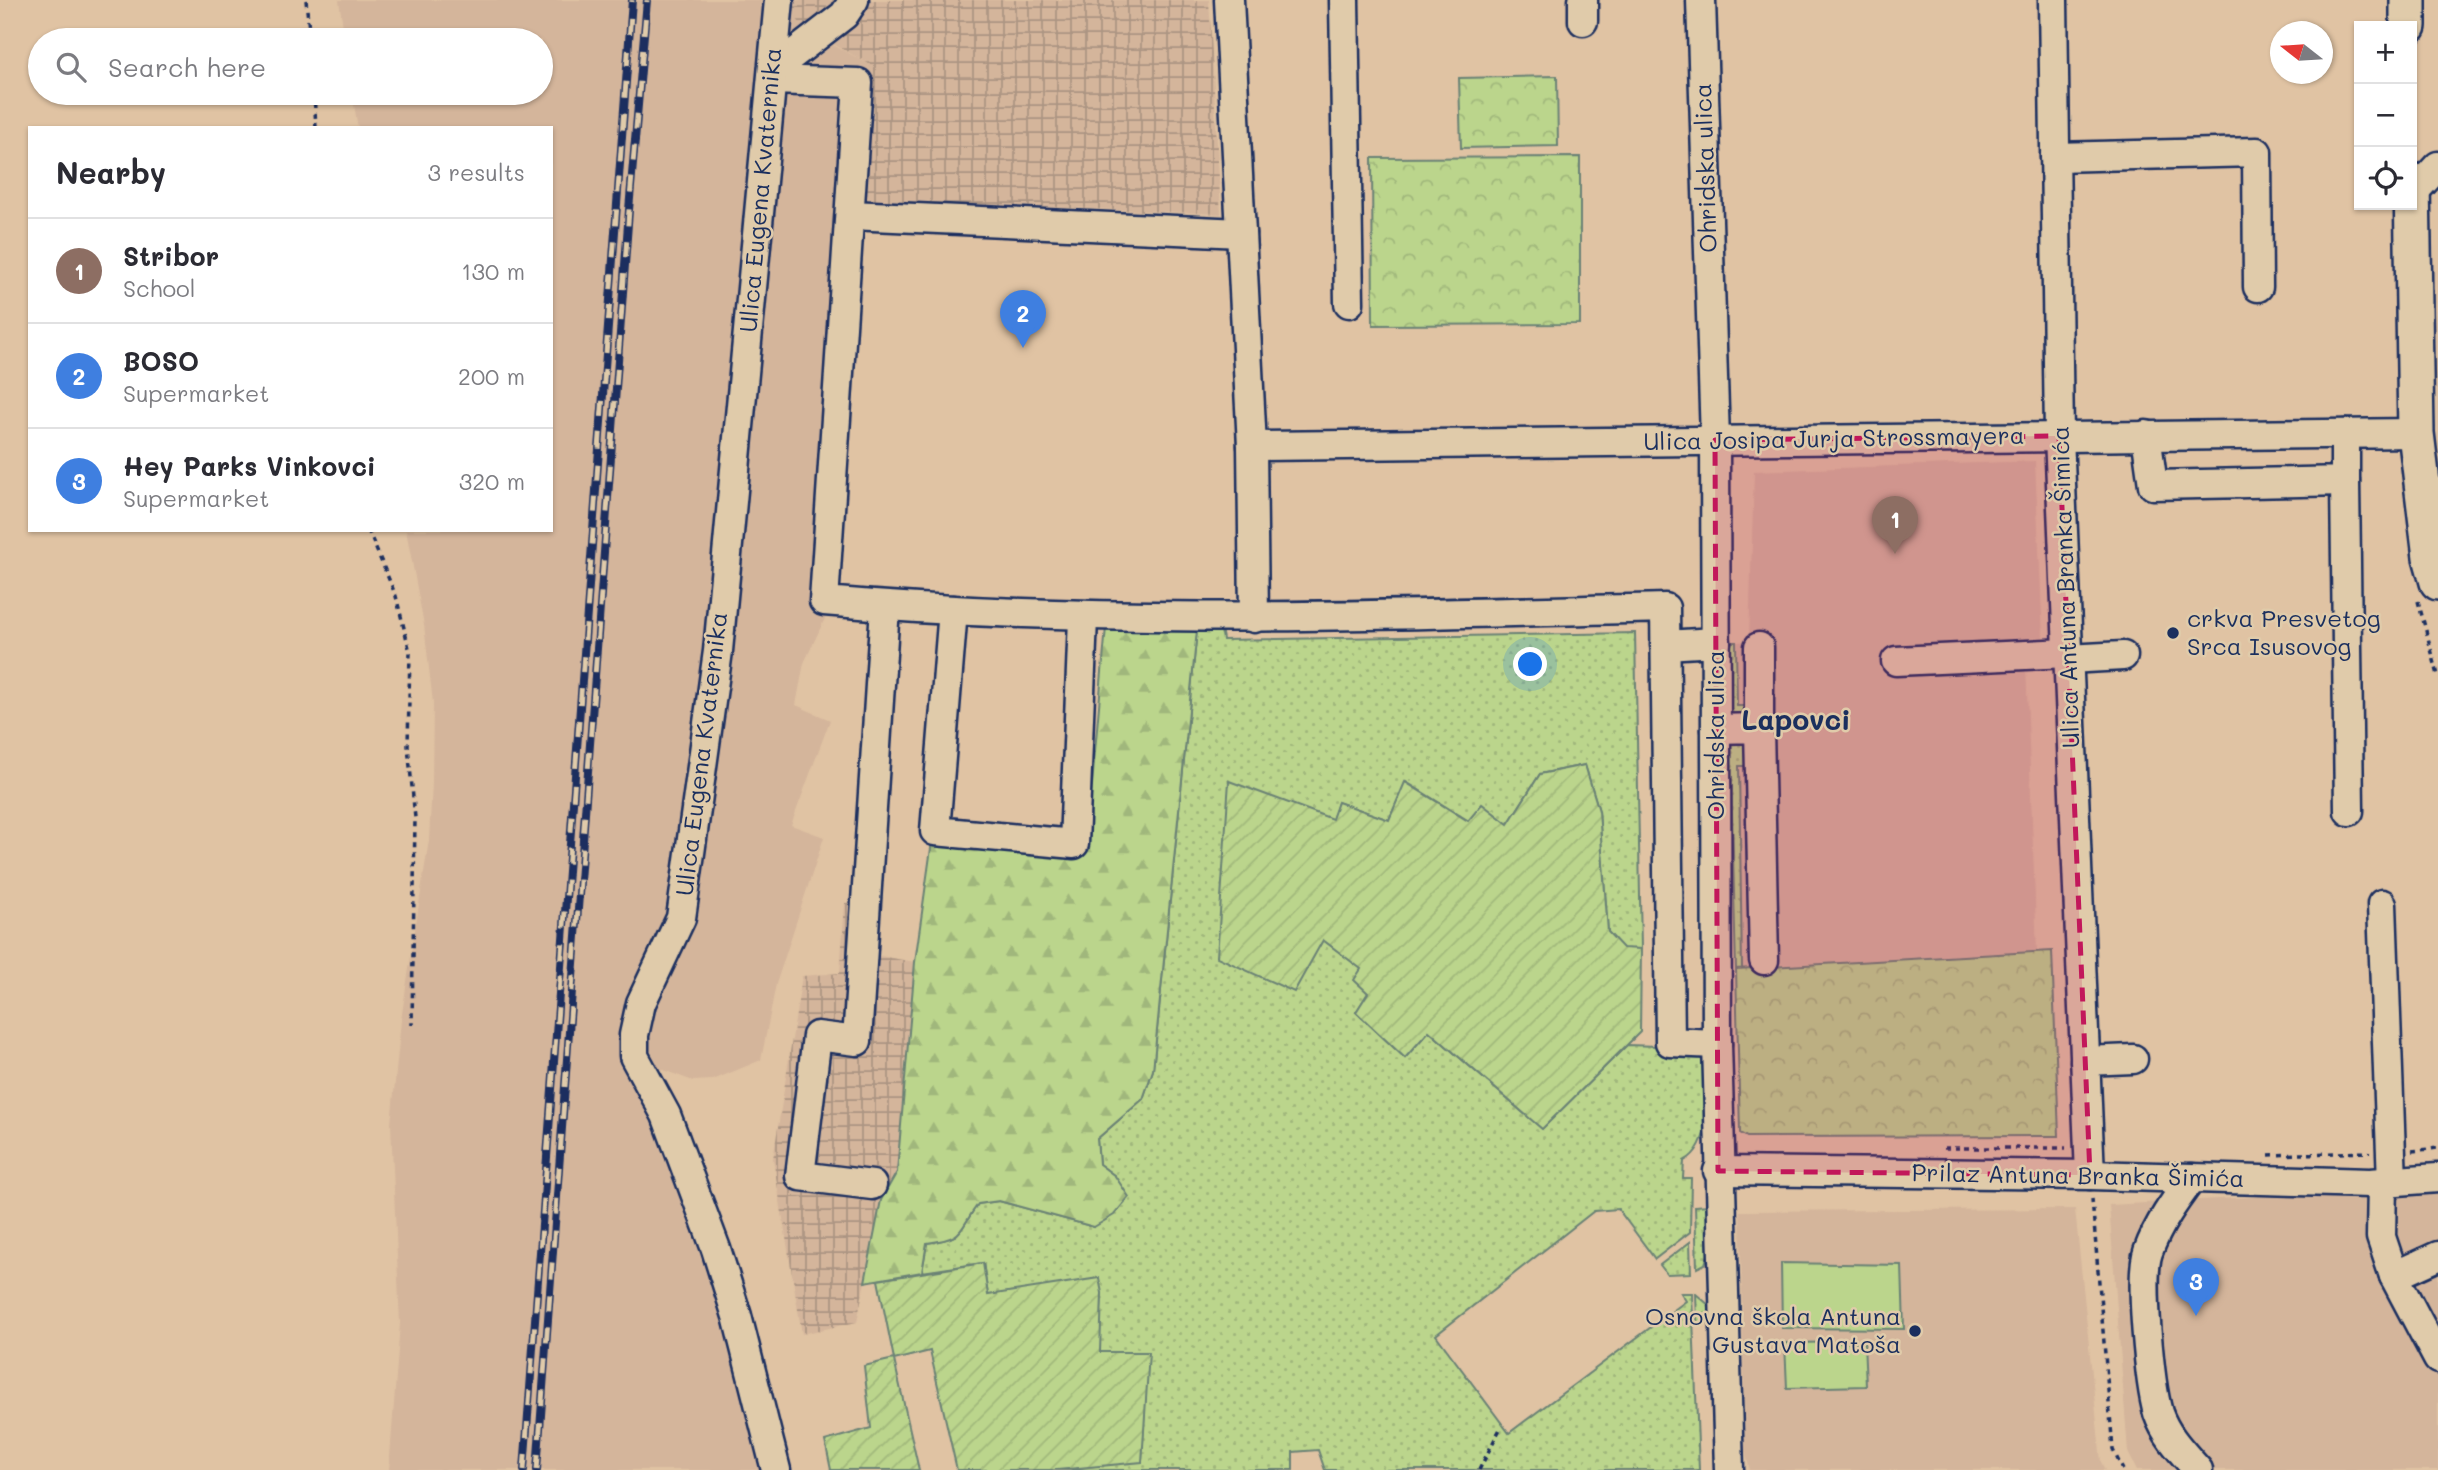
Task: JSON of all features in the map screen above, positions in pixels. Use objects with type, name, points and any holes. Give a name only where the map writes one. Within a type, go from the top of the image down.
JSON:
[{"type":"main road","points":[[2408,0],[2408,21]]},
{"type":"main road","points":[[2412,210],[2416,433],[2431,557],[2438,582]]},
{"type":"street","points":[[772,75],[844,15],[854,0]]},
{"type":"street","points":[[1229,0],[1252,446],[1254,618]]},
{"type":"street","points":[[1344,0],[1349,303]]},
{"type":"street","name":"Ohridska ulica","points":[[1701,0],[1716,440],[1718,1171],[1729,1470]]},
{"type":"street","name":"Ulica Antuna Branka Šimića","points":[[2053,0],[2059,436],[2090,1175]]},
{"type":"street","name":"Ulica Eugena Kvaternika","points":[[776,1470],[737,1316],[716,1249],[666,1115],[635,1056],[634,1035],[641,1003],[681,918],[718,651],[779,3]]},
{"type":"street","points":[[772,75],[858,83],[824,601],[1083,618],[1254,618],[1665,608],[1670,1042],[1717,1044]]},
{"type":"street","points":[[2055,157],[2257,152],[2258,287]]},
{"type":"street","points":[[2417,189],[2438,166]]},
{"type":"street","points":[[850,215],[1241,233]]},
{"type":"street","name":"Ulica Josipa Jurja Strossmayera","points":[[1252,446],[2416,433]]},
{"type":"street","points":[[2345,434],[2348,811]]},
{"type":"street","points":[[2146,435],[2153,485],[2346,481]]},
{"type":"street","points":[[872,1185],[800,1176],[817,1036],[857,1041],[884,607]]},
{"type":"street","points":[[953,610],[935,831],[1074,844],[1083,618]]},
{"type":"street","points":[[1665,645],[1716,642]]},
{"type":"street","points":[[1759,647],[1764,960]]},
{"type":"street","points":[[1896,661],[2123,656]]},
{"type":"street","points":[[1716,729],[1759,728]]},
{"type":"street","points":[[2382,904],[2387,1182],[2381,1237],[2395,1276],[2438,1359]]},
{"type":"street","points":[[2085,1061],[2133,1059]]},
{"type":"street","name":"Prilaz Antuna Branka Šimića","points":[[1718,1171],[2090,1175],[2387,1182],[2438,1178]]},
{"type":"street","points":[[2192,1178],[2168,1210],[2147,1255],[2145,1315],[2158,1412],[2171,1440],[2198,1470]]},
{"type":"street","points":[[2395,1276],[2438,1256]]},
{"type":"path","points":[[306,0],[309,28]]},
{"type":"path","points":[[315,105],[316,126]]},
{"type":"path","points":[[369,532],[396,596],[410,652],[408,746],[415,818],[412,1025]]},
{"type":"path","points":[[2090,1175],[2113,1450],[2123,1470]]},
{"type":"path","points":[[1479,1470],[1501,1427]]},
{"type":"highlighted area","points":[[2059,436],[2090,1175],[1718,1171],[1715,440]]},
{"type":"shaded area","points":[[339,0],[764,0],[764,8],[789,11],[833,45],[869,64],[828,612],[804,663],[796,705],[830,720],[791,825],[824,837],[776,984],[761,1060],[713,1080],[693,1081],[658,1068],[646,1092],[680,1169],[768,1470],[389,1470],[400,1323],[391,1124],[401,1020],[429,840],[432,783],[433,703],[424,625],[406,532],[553,532],[553,126],[358,126],[354,105],[553,105],[553,28],[343,28]]},
{"type":"shaded area","points":[[790,0],[1209,0],[1221,214],[861,200],[869,64],[806,29],[789,11]]},
{"type":"shaded area","points":[[2035,461],[2043,637],[2025,639],[2037,952],[1742,969],[1739,766],[1750,706],[1737,706],[1736,642],[1749,641],[1754,471]]},
{"type":"shaded area","points":[[876,900],[874,955],[915,962],[897,1172],[881,1200],[857,1322],[802,1334],[773,1159],[802,976],[840,973],[845,903]]},
{"type":"shaded area","points":[[2438,1187],[2438,1470],[2137,1470],[2128,1452],[2109,1205]]},
{"type":"shaded area","name":"Osnovna škola Antuna Gustava Matoša","points":[[2075,1209],[2101,1462],[2105,1470],[1750,1470],[1745,1451],[1740,1211]]},
{"type":"green space","points":[[1557,76],[1558,146],[1461,148],[1459,78]]},
{"type":"green space","points":[[1580,157],[1580,324],[1373,325],[1372,158]]},
{"type":"green space","points":[[1106,627],[1197,630],[1153,1070],[1143,1099],[1097,1139],[1099,1164],[1115,1176],[1129,1197],[1114,1215],[1094,1227],[999,1201],[978,1204],[955,1236],[927,1243],[922,1272],[865,1282],[881,1200],[897,1172],[915,962],[932,841],[1086,853]]},
{"type":"green space","points":[[1221,628],[1223,640],[1635,633],[1641,949],[1623,949],[1608,932],[1599,811],[1585,765],[1540,774],[1508,824],[1469,821],[1406,782],[1389,820],[1338,802],[1333,819],[1322,939],[1362,969],[1368,993],[1356,1012],[1405,1058],[1429,1031],[1542,1129],[1627,1045],[1690,1047],[1706,1059],[1708,1100],[1705,1130],[1694,1154],[1684,1161],[1683,1178],[1691,1178],[1690,1232],[1655,1259],[1618,1209],[1594,1211],[1436,1335],[1509,1433],[1686,1301],[1681,1293],[1692,1293],[1699,1470],[1325,1470],[1318,1450],[1293,1452],[1293,1470],[1057,1470],[1142,1461],[1148,1352],[1099,1353],[1102,1293],[988,1295],[983,1263],[922,1272],[927,1243],[955,1236],[978,1204],[999,1201],[1094,1227],[1115,1176],[1099,1164],[1097,1139],[1143,1099],[1153,1070],[1197,630]]},
{"type":"green space","points":[[1730,642],[1736,642],[1737,706],[1750,706],[1747,716],[1731,722]]},
{"type":"green space","points":[[1730,737],[1749,740],[1752,766],[1739,766],[1742,969],[1736,969]]},
{"type":"green space","points":[[1585,765],[1599,811],[1608,932],[1623,948],[1641,949],[1640,1032],[1542,1129],[1429,1031],[1405,1058],[1356,1012],[1368,993],[1354,980],[1361,969],[1323,940],[1294,992],[1217,957],[1229,781],[1332,819],[1338,802],[1389,820],[1405,782],[1468,821],[1482,804],[1508,824],[1540,774]]},
{"type":"green space","points":[[2052,951],[2059,1136],[1747,1137],[1740,1133],[1736,969]]},
{"type":"green space","points":[[1709,1205],[1709,1251],[1705,1264],[1697,1268],[1695,1206]]},
{"type":"green space","points":[[1690,1242],[1691,1273],[1667,1274],[1660,1265]]},
{"type":"green space","points":[[983,1263],[988,1295],[1099,1278],[1102,1293],[1100,1352],[1149,1352],[1142,1462],[1057,1470],[957,1470],[930,1351],[894,1360],[919,1470],[831,1470],[825,1441],[871,1428],[864,1366],[894,1359],[878,1280]]},
{"type":"green space","points":[[1781,1263],[1902,1265],[1904,1329],[1782,1328]]},
{"type":"green space","points":[[1696,1294],[1710,1306],[1711,1322],[1697,1323]]},
{"type":"green space","points":[[1864,1342],[1866,1386],[1787,1388],[1785,1343]]},
{"type":"railway","points":[[524,1470],[632,0]]},
{"type":"railway","points":[[537,1470],[629,210],[647,0]]},
{"type":"place","name":"BOSO","points":[[1023,348]]},
{"type":"place","name":"Stribor","points":[[1895,554]]},
{"type":"place","name":"crkva Presvetog Srca Isusovog","points":[[2173,633]]},
{"type":"place","name":"Hey Parks Vinkovci","points":[[2196,1316]]},
{"type":"place","name":"Osnovna škola Antuna Gustava Matoša","points":[[1915,1331]]},
{"type":"district","name":"Lapovci","points":[[1796,720]]}]
